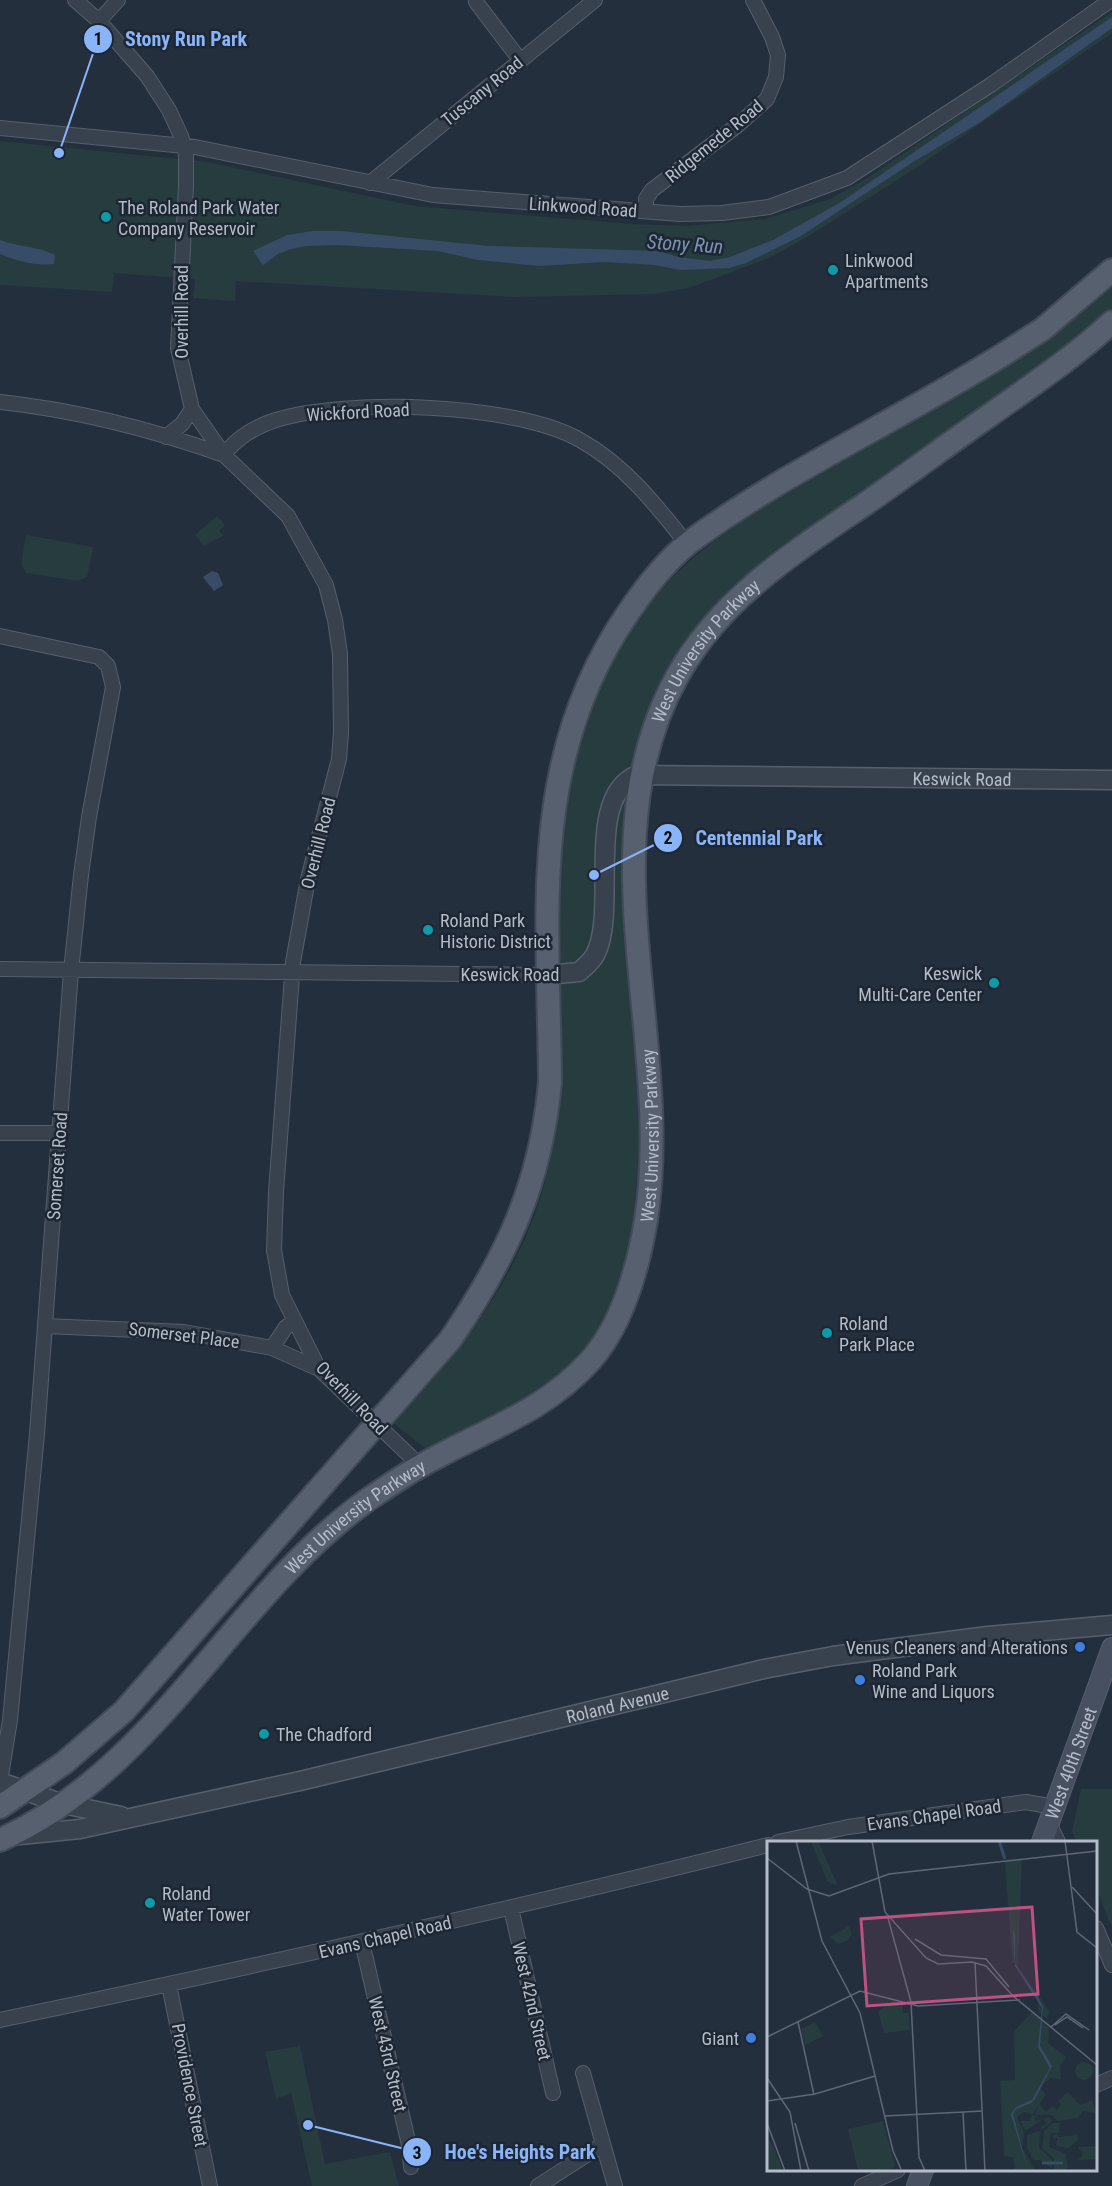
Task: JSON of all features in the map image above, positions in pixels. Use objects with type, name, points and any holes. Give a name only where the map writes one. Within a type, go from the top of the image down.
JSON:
[{"type":"main road","name":"West University Parkway","points":[[24,1790],[95,1738],[124,1711],[378,1425],[450,1340],[491,1276],[528,1195],[543,1142],[550,1082],[549,845],[565,749],[589,683],[618,627],[657,574],[687,544],[745,505],[1043,329],[1112,270]]},
{"type":"main road","name":"West University Parkway","points":[[3,1839],[63,1804],[124,1752],[318,1542],[367,1501],[418,1468],[527,1413],[553,1396],[574,1377],[608,1336],[634,1273],[647,1216],[651,1144],[649,1075],[636,891],[637,825],[644,773],[657,724],[679,674],[708,630],[759,579],[1046,377],[1112,322]]},
{"type":"main road","name":"West 40th Street","points":[[1051,1815],[1112,1648]]},
{"type":"main road","points":[[0,1807],[24,1790]]},
{"type":"main road","points":[[1042,1841],[1051,1815]]},
{"type":"main road","points":[[917,2186],[922,2171]]},
{"type":"street","name":"Overhill Road","points":[[75,0],[99,21],[130,54],[159,93],[183,146],[186,186],[178,348],[192,409],[224,455],[288,516],[326,585],[339,646],[343,703],[339,759],[308,879],[292,973],[274,1250],[282,1295],[319,1369],[410,1456],[418,1468]]},
{"type":"street","points":[[99,21],[118,0]]},
{"type":"street","name":"Tuscany Road","points":[[370,183],[595,0]]},
{"type":"street","name":"Ridgemede Road","points":[[646,211],[646,199],[652,190],[730,131],[767,99],[776,77],[778,55],[772,37],[753,0]]},
{"type":"street","name":"Linkwood Road","points":[[0,128],[183,146],[370,183],[463,198],[712,214],[770,207],[847,178],[992,84],[1112,0]]},
{"type":"street","points":[[476,2],[520,60]]},
{"type":"street","points":[[0,402],[38,406],[166,437],[224,455]]},
{"type":"street","points":[[166,437],[182,424],[192,409]]},
{"type":"street","name":"Wickford Road","points":[[224,455],[232,444],[251,431],[273,421],[311,413],[347,409],[458,410],[513,419],[559,430],[580,440],[609,459],[637,484],[687,544]]},
{"type":"street","name":"Somerset Road","points":[[0,636],[99,657],[112,676],[113,687],[89,817],[71,971],[45,1326],[16,1657],[0,1782]]},
{"type":"street","name":"Keswick Road","points":[[0,969],[548,975],[579,972],[594,956],[603,927],[607,843],[614,798],[622,783],[644,773],[1112,780]]},
{"type":"street","points":[[0,1133],[60,1133]]},
{"type":"street","points":[[272,1348],[286,1327],[295,1321]]},
{"type":"street","name":"Somerset Place","points":[[45,1326],[184,1332],[272,1348],[319,1369]]},
{"type":"street","name":"Roland Avenue","points":[[3,1839],[52,1833],[300,1781],[764,1669],[833,1656],[977,1638],[1112,1625]]},
{"type":"street","name":"Roland Avenue","points":[[0,1782],[63,1804],[129,1817]]},
{"type":"street","name":"Evans Chapel Road","points":[[783,1841],[848,1827],[1026,1802],[1051,1815]]},
{"type":"street","name":"West 40th Street","points":[[1051,1815],[1058,1841]]},
{"type":"street","name":"Evans Chapel Road","points":[[0,2020],[362,1942],[767,1845]]},
{"type":"street","name":"West 42nd Street","points":[[511,1908],[553,2093]]},
{"type":"street","points":[[1097,1932],[1112,1965]]},
{"type":"street","name":"West 43rd Street","points":[[362,1942],[409,2145],[411,2166]]},
{"type":"street","name":"Providence Street","points":[[169,1984],[210,2186]]},
{"type":"street","points":[[583,2073],[615,2186]]},
{"type":"street","points":[[1097,2084],[1112,2078]]},
{"type":"street","points":[[538,2186],[602,2145]]},
{"type":"street","points":[[862,2186],[894,2171]]},
{"type":"green space","points":[[1112,12],[1112,33],[919,166],[814,233],[771,257],[689,288],[654,294],[516,297],[236,281],[235,301],[193,298],[195,279],[114,273],[112,292],[0,285],[0,141],[207,162],[415,206],[631,224],[687,226],[765,219],[830,199],[869,177]]},
{"type":"green space","points":[[1112,282],[1112,313],[737,591],[645,735],[644,1159],[624,1288],[592,1351],[570,1374],[438,1450],[425,1448],[393,1423],[442,1368],[486,1310],[521,1247],[546,1178],[558,1110],[560,1076],[556,902],[560,829],[574,757],[585,722],[598,689],[615,656],[651,602],[686,564],[706,548],[770,504],[970,386]]},
{"type":"green space","points":[[217,516],[225,525],[219,531],[223,536],[204,546],[195,535]]},
{"type":"green space","points":[[26,535],[93,547],[87,577],[78,581],[26,573],[21,564]]},
{"type":"green space","points":[[1081,1789],[1112,1789],[1112,1928],[1097,1890],[1097,1841],[1076,1841],[1072,1831]]},
{"type":"green space","points":[[300,2046],[325,2164],[390,2152],[399,2186],[312,2186],[291,2093],[276,2099],[265,2052]]},
{"type":"water","name":"Stony Run","points":[[1112,17],[1112,28],[979,123],[913,162],[801,236],[746,263],[729,268],[680,270],[655,265],[604,262],[540,266],[478,260],[438,251],[337,245],[291,249],[278,254],[263,265],[253,251],[287,235],[313,231],[341,231],[489,246],[659,251],[678,257],[710,261],[730,257],[773,240],[841,202]]},
{"type":"water","points":[[0,240],[55,255],[54,264],[26,262],[0,254]]},
{"type":"water","points":[[212,571],[218,573],[223,585],[214,591],[203,577]]},
{"type":"place","name":"Stony Run Park","points":[[59,153]]},
{"type":"place","name":"The Roland Park Water Company Reservoir","points":[[106,217]]},
{"type":"place","name":"Linkwood Apartments","points":[[833,270]]},
{"type":"place","name":"Centennial Park","points":[[594,875]]},
{"type":"place","name":"Roland Park Historic District","points":[[428,930]]},
{"type":"place","name":"Keswick Multi-Care Center","points":[[994,983]]},
{"type":"place","name":"Roland Park Place","points":[[827,1333]]},
{"type":"place","name":"Venus Cleaners and Alterations","points":[[1080,1647]]},
{"type":"place","name":"Roland Park Wine and Liquors","points":[[860,1680]]},
{"type":"place","name":"The Chadford","points":[[264,1734]]},
{"type":"place","name":"Roland Water Tower","points":[[150,1903]]},
{"type":"place","name":"Giant","points":[[751,2038]]},
{"type":"place","name":"Hoe's Heights Park","points":[[308,2125]]}]
